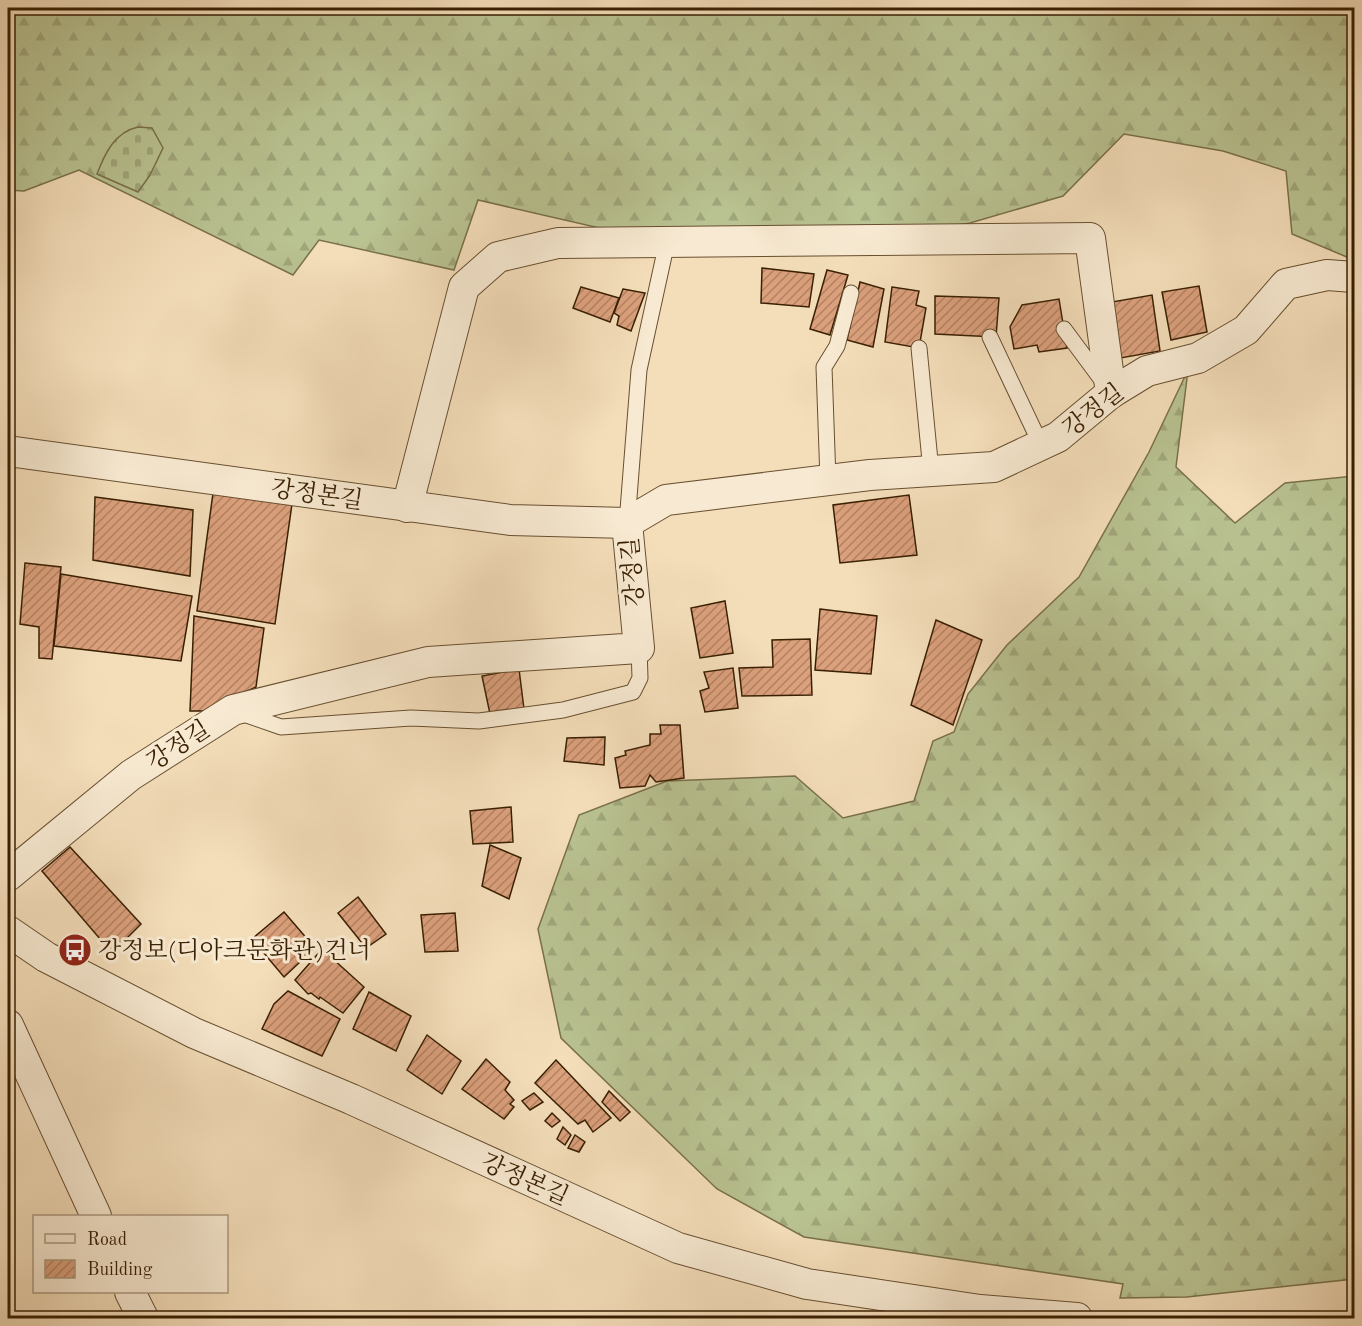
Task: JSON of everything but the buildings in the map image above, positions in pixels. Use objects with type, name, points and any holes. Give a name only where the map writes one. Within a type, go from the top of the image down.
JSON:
[{"type":"street","points":[[407,507],[464,287],[498,257],[558,243],[1090,238],[1111,393]]},
{"type":"street","name":"강정길","points":[[639,648],[627,523],[666,500],[828,480],[994,467],[1058,437],[1111,393],[1147,371],[1198,358],[1246,330],[1286,284],[1327,275],[1354,277]]},
{"type":"street","name":"강정본길","points":[[8,451],[510,520],[627,523]]},
{"type":"street","points":[[233,710],[428,662],[639,648]]},
{"type":"street","name":"강정길","points":[[8,876],[131,775],[233,710]]},
{"type":"street","name":"강정본길","points":[[8,931],[46,957],[194,1033],[351,1099],[678,1248],[807,1284],[980,1310],[1077,1318]]},
{"type":"street","points":[[8,1026],[96,1215]]},
{"type":"street","points":[[130,1293],[143,1318]]},
{"type":"lane","points":[[627,523],[639,370],[667,242]]},
{"type":"lane","points":[[828,480],[823,391],[824,367],[837,346],[851,293]]},
{"type":"lane","points":[[1064,328],[1111,393]]},
{"type":"lane","points":[[990,337],[1041,445]]},
{"type":"lane","points":[[919,348],[931,471]]},
{"type":"lane","name":"강정길","points":[[233,710],[281,727],[411,718],[479,721],[523,717],[604,701],[633,692],[640,678],[639,648]]},
{"type":"green space","points":[[8,8],[1354,8],[1354,260],[1292,234],[1286,171],[1223,151],[1124,134],[1063,196],[970,223],[765,255],[643,238],[478,200],[454,270],[319,240],[293,275],[79,170],[24,191],[8,190]]},
{"type":"green space","points":[[138,127],[152,128],[163,148],[150,175],[138,192],[97,174],[112,144],[123,134]]},
{"type":"green space","points":[[1188,370],[1176,467],[1235,523],[1285,483],[1354,476],[1354,1279],[1187,1297],[1120,1298],[1123,1284],[804,1237],[717,1189],[561,1038],[538,929],[579,815],[667,781],[795,776],[843,818],[914,801],[933,741],[954,732],[968,694],[1007,645],[1079,577],[1149,452]]},
{"type":"place","name":"강정보(디아크문화관)건너","points":[[75,950]]}]
